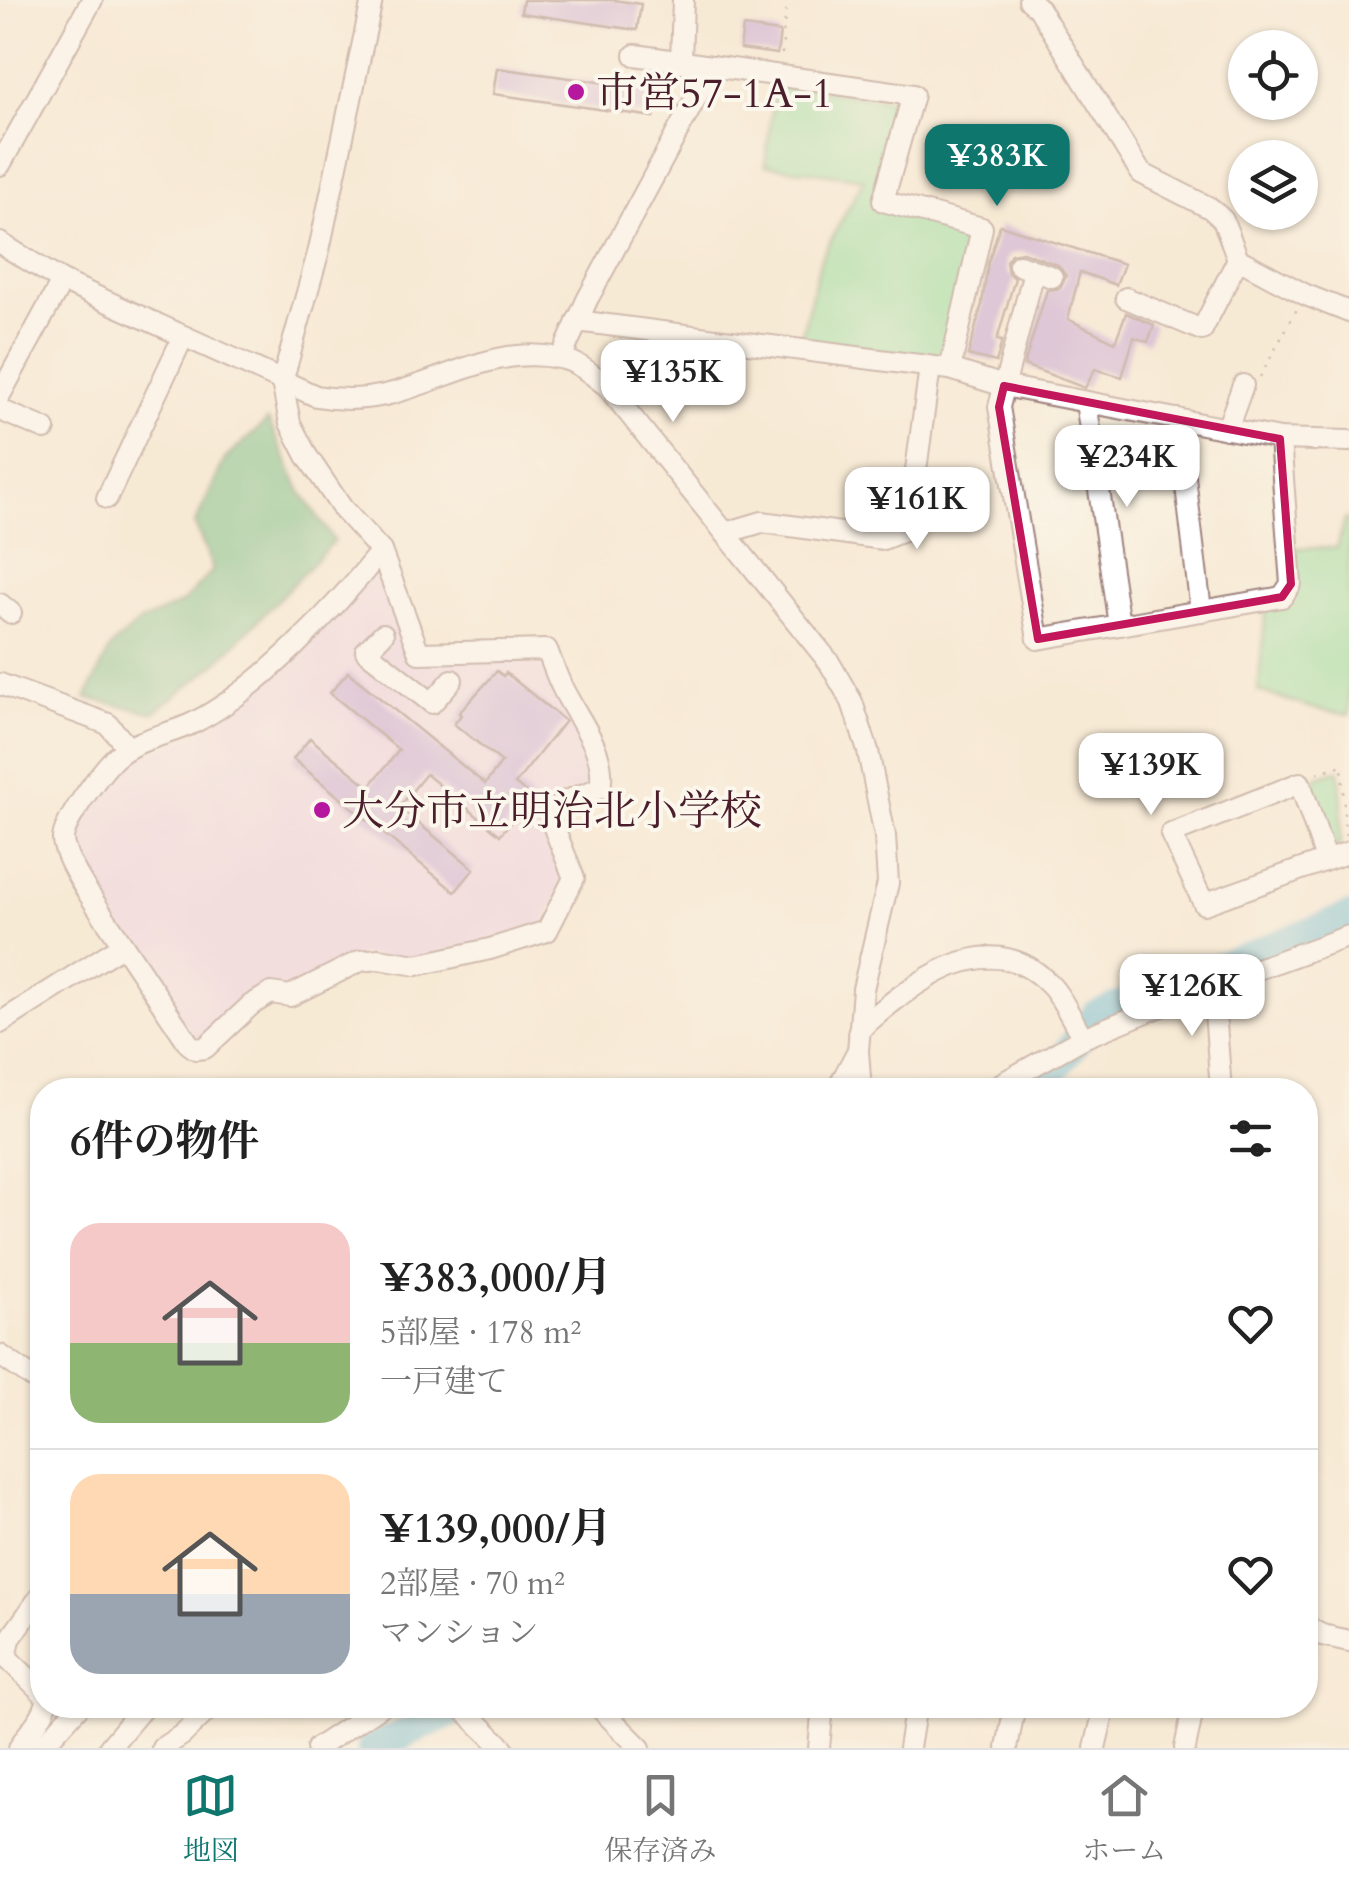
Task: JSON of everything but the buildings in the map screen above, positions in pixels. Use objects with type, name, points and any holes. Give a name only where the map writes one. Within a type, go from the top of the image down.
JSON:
[{"type":"street","points":[[0,166],[92,0]]},
{"type":"street","points":[[372,0],[319,250],[282,382],[290,423],[342,508],[381,551],[419,653],[547,650],[563,689],[583,720],[603,774],[600,788],[563,802],[552,820],[574,878],[547,931],[417,965],[379,958],[360,961],[290,996],[272,993],[251,1005],[205,1048],[196,1049],[189,1044],[69,860],[63,842],[70,820],[114,758],[128,748],[196,722],[256,680],[356,582],[381,551]]},
{"type":"street","points":[[680,62],[683,0]]},
{"type":"street","points":[[1030,0],[1141,173],[1210,208],[1222,220],[1238,259],[1349,312]]},
{"type":"street","points":[[634,55],[913,95],[883,201],[982,228],[940,368],[908,528],[882,539],[762,522],[725,533]]},
{"type":"street","points":[[561,358],[713,66]]},
{"type":"street","points":[[0,243],[62,281],[316,396],[342,400],[385,395],[509,354],[561,358],[606,384],[829,662],[852,702],[868,751],[885,836],[888,883],[863,988],[861,1078]]},
{"type":"street","points":[[1126,298],[1202,330],[1238,259]]},
{"type":"street","points":[[1035,271],[999,407],[1038,639],[1282,598],[1291,584],[1280,439]]},
{"type":"street","points":[[0,395],[62,281]]},
{"type":"street","points":[[577,321],[940,368],[1004,386],[1280,439],[1349,441]]},
{"type":"street","points":[[108,498],[183,337]]},
{"type":"street","points":[[1226,428],[1242,387]]},
{"type":"street","points":[[1086,402],[1119,625]]},
{"type":"street","points":[[0,410],[45,429]]},
{"type":"street","points":[[1178,419],[1202,611]]},
{"type":"street","points":[[383,634],[366,651],[432,703],[452,680]]},
{"type":"street","points":[[396,674],[410,653],[414,638]]},
{"type":"street","points":[[0,684],[108,724],[128,748]]},
{"type":"street","points":[[1326,859],[1300,783],[1171,834],[1204,904],[1326,859],[1347,845]]},
{"type":"street","points":[[1012,1078],[1084,1038],[1213,985],[1349,936]]},
{"type":"street","points":[[0,1023],[124,945]]},
{"type":"street","points":[[842,1078],[859,1040],[924,978],[998,956],[1019,960],[1053,988],[1084,1038]]},
{"type":"street","points":[[1213,985],[1219,1078]]},
{"type":"street","points":[[0,1356],[30,1376]]},
{"type":"street","points":[[30,1611],[10,1639],[3,1660],[30,1682]]},
{"type":"street","points":[[1318,1633],[1349,1641]]},
{"type":"street","points":[[19,1748],[41,1718]]},
{"type":"street","points":[[41,1748],[68,1718]]},
{"type":"street","points":[[109,1748],[135,1718]]},
{"type":"street","points":[[162,1748],[199,1718]]},
{"type":"street","points":[[317,1748],[362,1718]]},
{"type":"street","points":[[473,1718],[503,1748]]},
{"type":"street","points":[[610,1718],[640,1748]]},
{"type":"street","points":[[819,1748],[821,1718]]},
{"type":"street","points":[[909,1748],[914,1718]]},
{"type":"street","points":[[1007,1748],[1013,1718]]},
{"type":"street","points":[[1095,1748],[1103,1718]]},
{"type":"street","points":[[1185,1748],[1191,1718]]},
{"type":"path","points":[[780,76],[786,0]]},
{"type":"path","points":[[1242,387],[1259,377],[1304,292]]},
{"type":"path","points":[[1300,783],[1301,779],[1342,765],[1347,845]]},
{"type":"highlighted area","points":[[1004,386],[1280,439],[1291,584],[1282,597],[1038,639],[999,407]]},
{"type":"shaded area","name":"大分市立明治北小学校","points":[[382,572],[415,663],[537,655],[547,660],[578,722],[597,777],[590,788],[559,796],[568,875],[543,926],[417,960],[359,955],[198,1044],[73,855],[74,841],[123,761],[200,731],[257,691],[375,573]]},
{"type":"green space","points":[[775,83],[896,101],[900,111],[873,205],[968,231],[972,238],[944,355],[934,360],[800,342],[821,258],[864,179],[765,165]]},
{"type":"green space","points":[[268,420],[300,490],[334,541],[215,665],[154,713],[86,698],[111,647],[138,623],[182,603],[213,570],[195,524],[225,459]]},
{"type":"green space","points":[[1345,519],[1349,519],[1349,715],[1258,691],[1266,608],[1286,604],[1296,548],[1337,548]]},
{"type":"green space","points":[[1339,770],[1340,846],[1335,847],[1307,781]]},
{"type":"waterway","points":[[1048,1078],[1096,1015],[1349,917]]},
{"type":"waterway","points":[[372,1748],[439,1718]]},
{"type":"place","name":"市営57-1A-1","points":[[576,92]]},
{"type":"place","name":"大分市立明治北小学校","points":[[322,810]]}]
